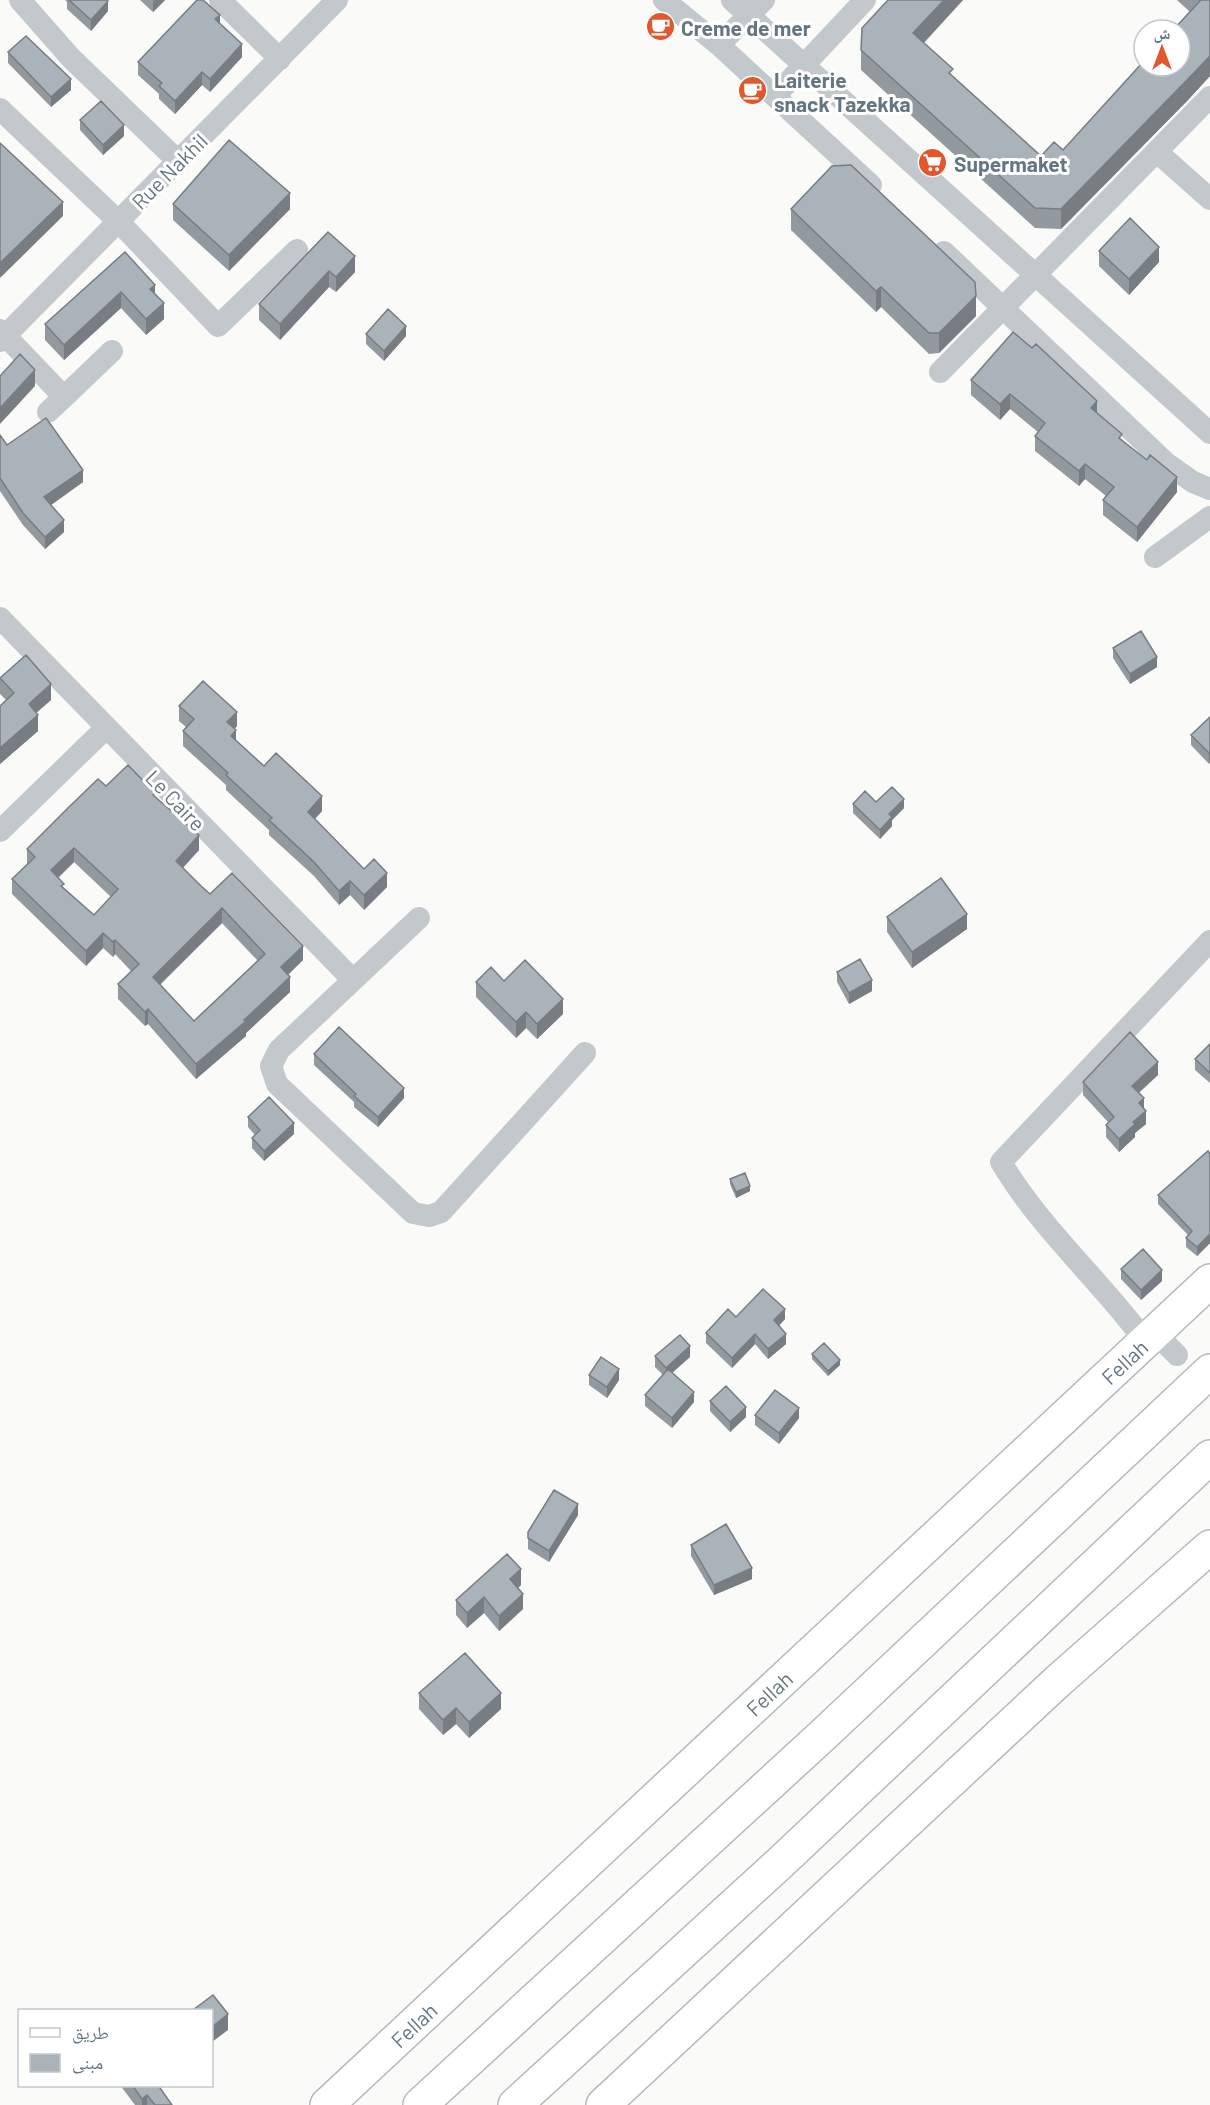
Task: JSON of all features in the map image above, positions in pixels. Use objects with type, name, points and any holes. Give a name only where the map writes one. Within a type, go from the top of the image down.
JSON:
[{"type":"main road","name":"Fellah","points":[[327,2105],[1159,1343],[1210,1281]]},
{"type":"main road","points":[[420,2105],[814,1743],[1210,1371]]},
{"type":"main road","points":[[515,2105],[780,1863],[1210,1457]]},
{"type":"main road","points":[[603,2105],[1058,1681],[1210,1547]]},
{"type":"street","points":[[20,0],[70,58],[179,162]]},
{"type":"street","points":[[220,0],[280,59]]},
{"type":"street","name":"Rue Nakhil","points":[[2,336],[179,162],[337,0]]},
{"type":"street","points":[[664,0],[719,45],[889,202]]},
{"type":"street","points":[[775,96],[865,0]]},
{"type":"street","points":[[719,45],[749,5],[804,64],[1210,433]]},
{"type":"street","points":[[940,372],[1210,97]]},
{"type":"street","points":[[0,109],[119,222],[218,326],[297,250]]},
{"type":"street","points":[[1157,152],[1210,200]]},
{"type":"street","points":[[924,234],[1166,463],[1193,482],[1210,489]]},
{"type":"street","points":[[2,336],[56,405],[112,351]]},
{"type":"street","points":[[1155,557],[1210,517]]},
{"type":"street","name":"Le Caire","points":[[0,618],[353,980]]},
{"type":"street","points":[[0,831],[106,728]]},
{"type":"street","points":[[419,918],[279,1050],[271,1066],[271,1074],[277,1084],[413,1214],[429,1216],[441,1212],[585,1053]]},
{"type":"street","points":[[1159,1343],[1107,1292],[1031,1207],[1001,1162],[1210,941]]},
{"type":"building","points":[[69,0],[107,0],[108,1],[91,20]]},
{"type":"building","points":[[197,0],[203,0],[220,15],[215,19],[242,44],[210,79],[202,72],[175,101],[159,86],[162,83],[138,62]]},
{"type":"building","points":[[888,0],[944,0],[913,33],[953,69],[949,73],[1041,156],[1054,142],[1063,150],[1132,74],[1132,78],[1189,78],[1061,209],[1035,208],[861,50],[862,28]]},
{"type":"building","points":[[1200,0],[1210,0],[1210,56],[1192,74],[1192,18],[1184,18]]},
{"type":"building","points":[[26,36],[71,79],[51,97],[8,52]]},
{"type":"building","points":[[101,101],[124,125],[103,145],[80,120]]},
{"type":"building","points":[[229,140],[290,193],[229,255],[173,204]]},
{"type":"building","points":[[0,143],[63,202],[0,263]]},
{"type":"building","points":[[851,165],[975,282],[976,296],[939,333],[929,333],[881,287],[876,291],[791,209],[832,166]]},
{"type":"building","points":[[1130,218],[1159,247],[1129,279],[1099,251]]},
{"type":"building","points":[[328,232],[355,256],[336,277],[329,271],[280,324],[259,304]]},
{"type":"building","points":[[125,252],[155,285],[150,289],[164,303],[146,319],[121,292],[64,345],[45,324]]},
{"type":"building","points":[[388,309],[406,326],[384,351],[366,334]]},
{"type":"building","points":[[1013,332],[1032,348],[1036,344],[1097,401],[1091,408],[1122,434],[1119,438],[1147,460],[1150,455],[1177,477],[1137,527],[1103,500],[1114,487],[1085,464],[1079,471],[1035,436],[1045,423],[1010,394],[1000,404],[971,380]]},
{"type":"building","points":[[20,354],[35,370],[0,408],[0,376]]},
{"type":"building","points":[[46,418],[83,470],[44,497],[64,520],[45,537],[23,513],[0,478],[0,435],[7,445]]},
{"type":"building","points":[[1141,631],[1157,657],[1130,674],[1113,648]]},
{"type":"building","points":[[26,655],[51,684],[29,704],[38,715],[0,748],[0,706],[14,693],[0,678]]},
{"type":"building","points":[[203,681],[237,712],[227,722],[236,730],[231,736],[264,766],[276,753],[322,796],[308,812],[364,869],[374,859],[387,873],[364,895],[350,881],[339,891],[314,862],[269,820],[272,818],[183,731],[194,719],[179,706]]},
{"type":"building","points":[[1210,717],[1210,752],[1209,753],[1191,735]]},
{"type":"building","points":[[128,765],[155,793],[153,795],[199,835],[176,861],[210,894],[232,873],[303,946],[281,967],[290,977],[244,1020],[246,1021],[196,1064],[148,1009],[145,1012],[118,984],[139,964],[115,940],[113,942],[103,933],[86,951],[12,879],[35,857],[27,849],[70,806],[98,779],[106,786]],"holes":[[[74,848],[118,889],[94,915],[61,886],[64,884],[51,870]],[[222,908],[265,954],[194,1021],[153,977]]]},
{"type":"building","points":[[892,787],[904,799],[889,814],[892,817],[880,830],[853,804],[865,791],[876,802]]},
{"type":"building","points":[[941,878],[967,914],[912,952],[887,917]]},
{"type":"building","points":[[860,959],[872,980],[849,993],[837,972]]},
{"type":"building","points":[[525,960],[563,999],[537,1024],[526,1012],[516,1022],[476,982],[491,967],[504,981]]},
{"type":"building","points":[[339,1027],[404,1088],[378,1117],[354,1096],[356,1094],[314,1054]]},
{"type":"building","points":[[1130,1032],[1158,1062],[1132,1086],[1144,1098],[1139,1103],[1146,1111],[1119,1139],[1106,1125],[1114,1117],[1083,1082]]},
{"type":"building","points":[[1210,1044],[1210,1073],[1195,1059]]},
{"type":"building","points":[[269,1097],[294,1123],[264,1151],[252,1138],[260,1130],[248,1117]]},
{"type":"building","points":[[1208,1151],[1210,1154],[1210,1234],[1197,1247],[1186,1238],[1192,1231],[1158,1195]]},
{"type":"building","points":[[745,1173],[750,1186],[736,1192],[730,1179]]},
{"type":"building","points":[[1143,1249],[1162,1270],[1141,1290],[1121,1269]]},
{"type":"building","points":[[763,1289],[785,1309],[774,1320],[786,1334],[768,1349],[755,1334],[732,1358],[706,1333],[728,1309],[736,1317]]},
{"type":"building","points":[[680,1335],[690,1346],[666,1368],[655,1356]]},
{"type":"building","points":[[824,1343],[840,1360],[828,1371],[812,1354]]},
{"type":"building","points":[[601,1357],[619,1369],[607,1387],[589,1375]]},
{"type":"building","points":[[668,1369],[694,1392],[672,1418],[645,1395]]},
{"type":"building","points":[[726,1386],[746,1407],[730,1422],[710,1401]]},
{"type":"building","points":[[775,1390],[799,1408],[779,1433],[755,1415]]},
{"type":"building","points":[[554,1490],[578,1504],[549,1551],[528,1538],[528,1532]]},
{"type":"building","points":[[726,1524],[752,1568],[714,1585],[691,1545]]},
{"type":"building","points":[[507,1554],[521,1569],[510,1579],[523,1594],[499,1616],[484,1597],[467,1613],[456,1600]]},
{"type":"building","points":[[465,1653],[501,1693],[469,1722],[456,1708],[443,1720],[419,1693]]},
{"type":"building","points":[[213,1995],[228,2014],[213,2026],[213,2009],[194,2009]]},
{"type":"building","points":[[133,2087],[159,2087],[172,2105],[155,2105],[147,2095],[142,2099]]},
{"type":"place","name":"Creme de mer","points":[[660,27]]},
{"type":"place","name":"Laiterie snack Tazekka","points":[[753,91]]},
{"type":"place","name":"Supermaket","points":[[933,163]]}]
